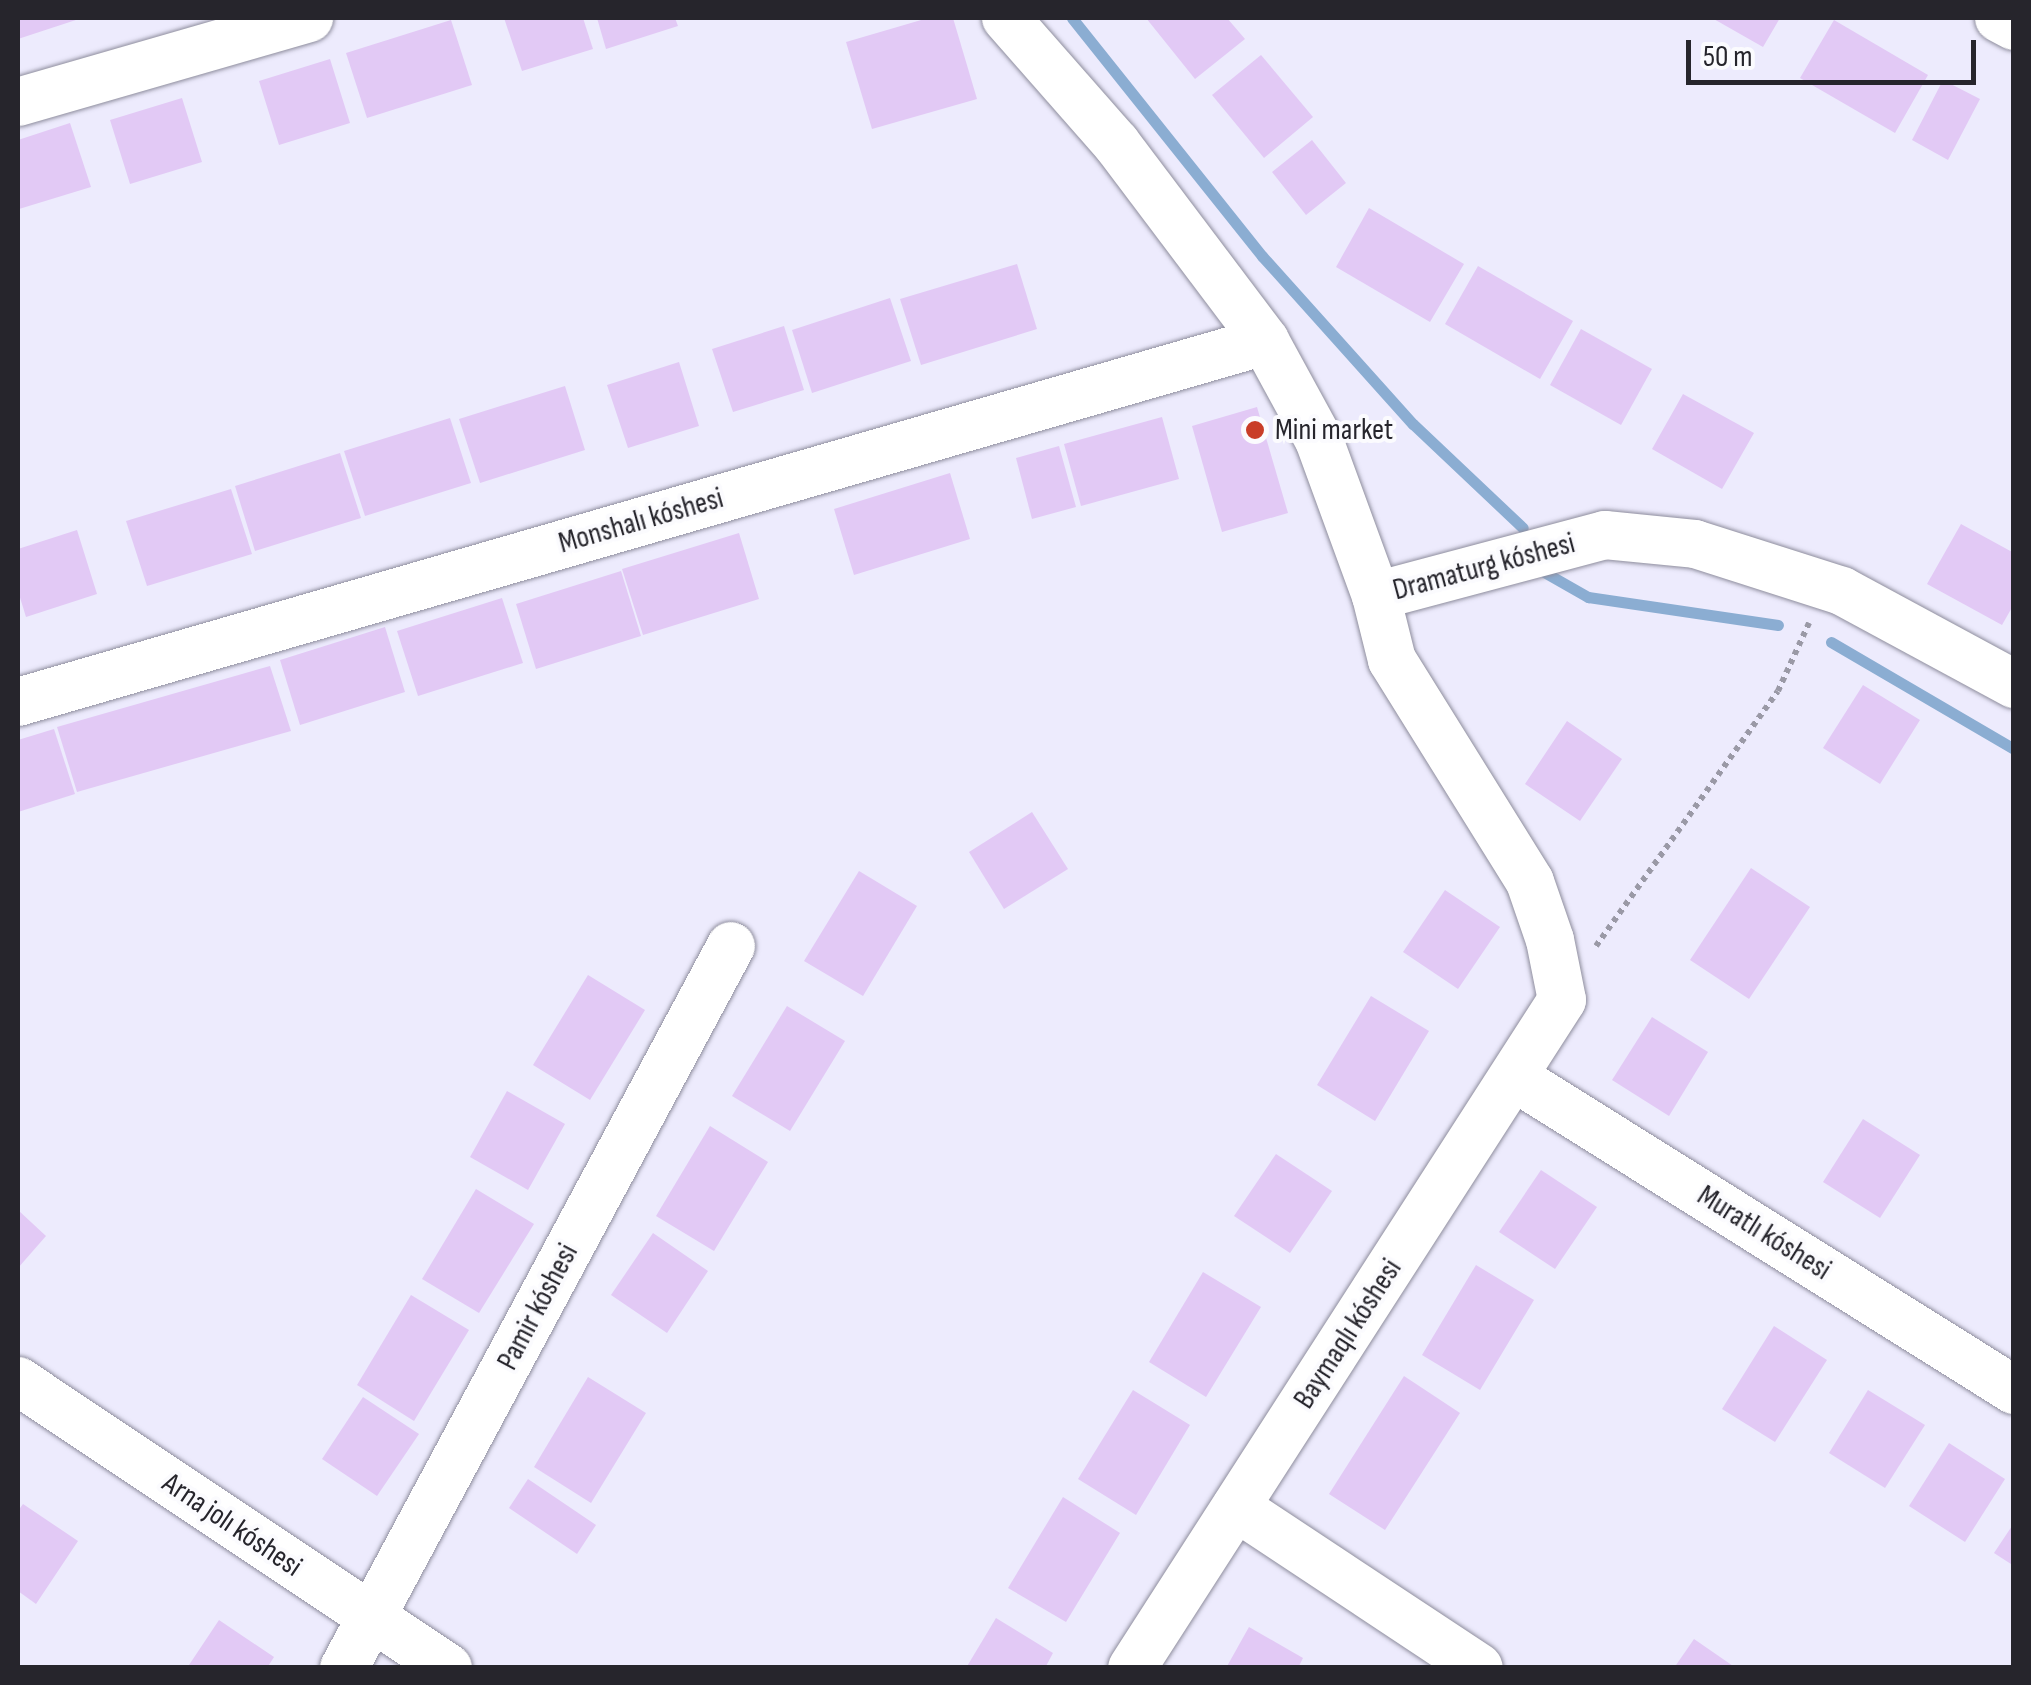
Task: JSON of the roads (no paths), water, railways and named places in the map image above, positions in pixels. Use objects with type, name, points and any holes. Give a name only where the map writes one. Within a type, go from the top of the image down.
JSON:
[{"type":"street","points":[[18,102],[310,18]]},
{"type":"street","name":"Dramaturg kóshesi","points":[[1006,18],[1116,143],[1265,341],[1319,440],[1376,596],[1604,534],[1696,544],[1828,587],[2014,684]]},
{"type":"street","points":[[2000,18],[2014,26]]},
{"type":"street","name":"Monshalı kóshesi","points":[[18,702],[1265,341]]},
{"type":"street","name":"Baymaqlı kóshesi","points":[[1132,1668],[1562,1000],[1550,940],[1530,882],[1392,660],[1376,596]]},
{"type":"street","name":"Pamir kóshesi","points":[[344,1668],[731,946]]},
{"type":"street","name":"Muratlı kóshesi","points":[[1514,1077],[2014,1390]]},
{"type":"street","name":"Arna jolı kóshesi","points":[[18,1381],[448,1668]]},
{"type":"street","points":[[1236,1507],[1479,1668]]},
{"type":"waterway","points":[[1072,18],[1262,256],[1413,424],[1523,528]]},
{"type":"waterway","points":[[1544,572],[1588,597],[1778,625]]},
{"type":"waterway","points":[[1831,642],[2014,749]]},
{"type":"place","name":"Mini market","points":[[1255,430]]}]
